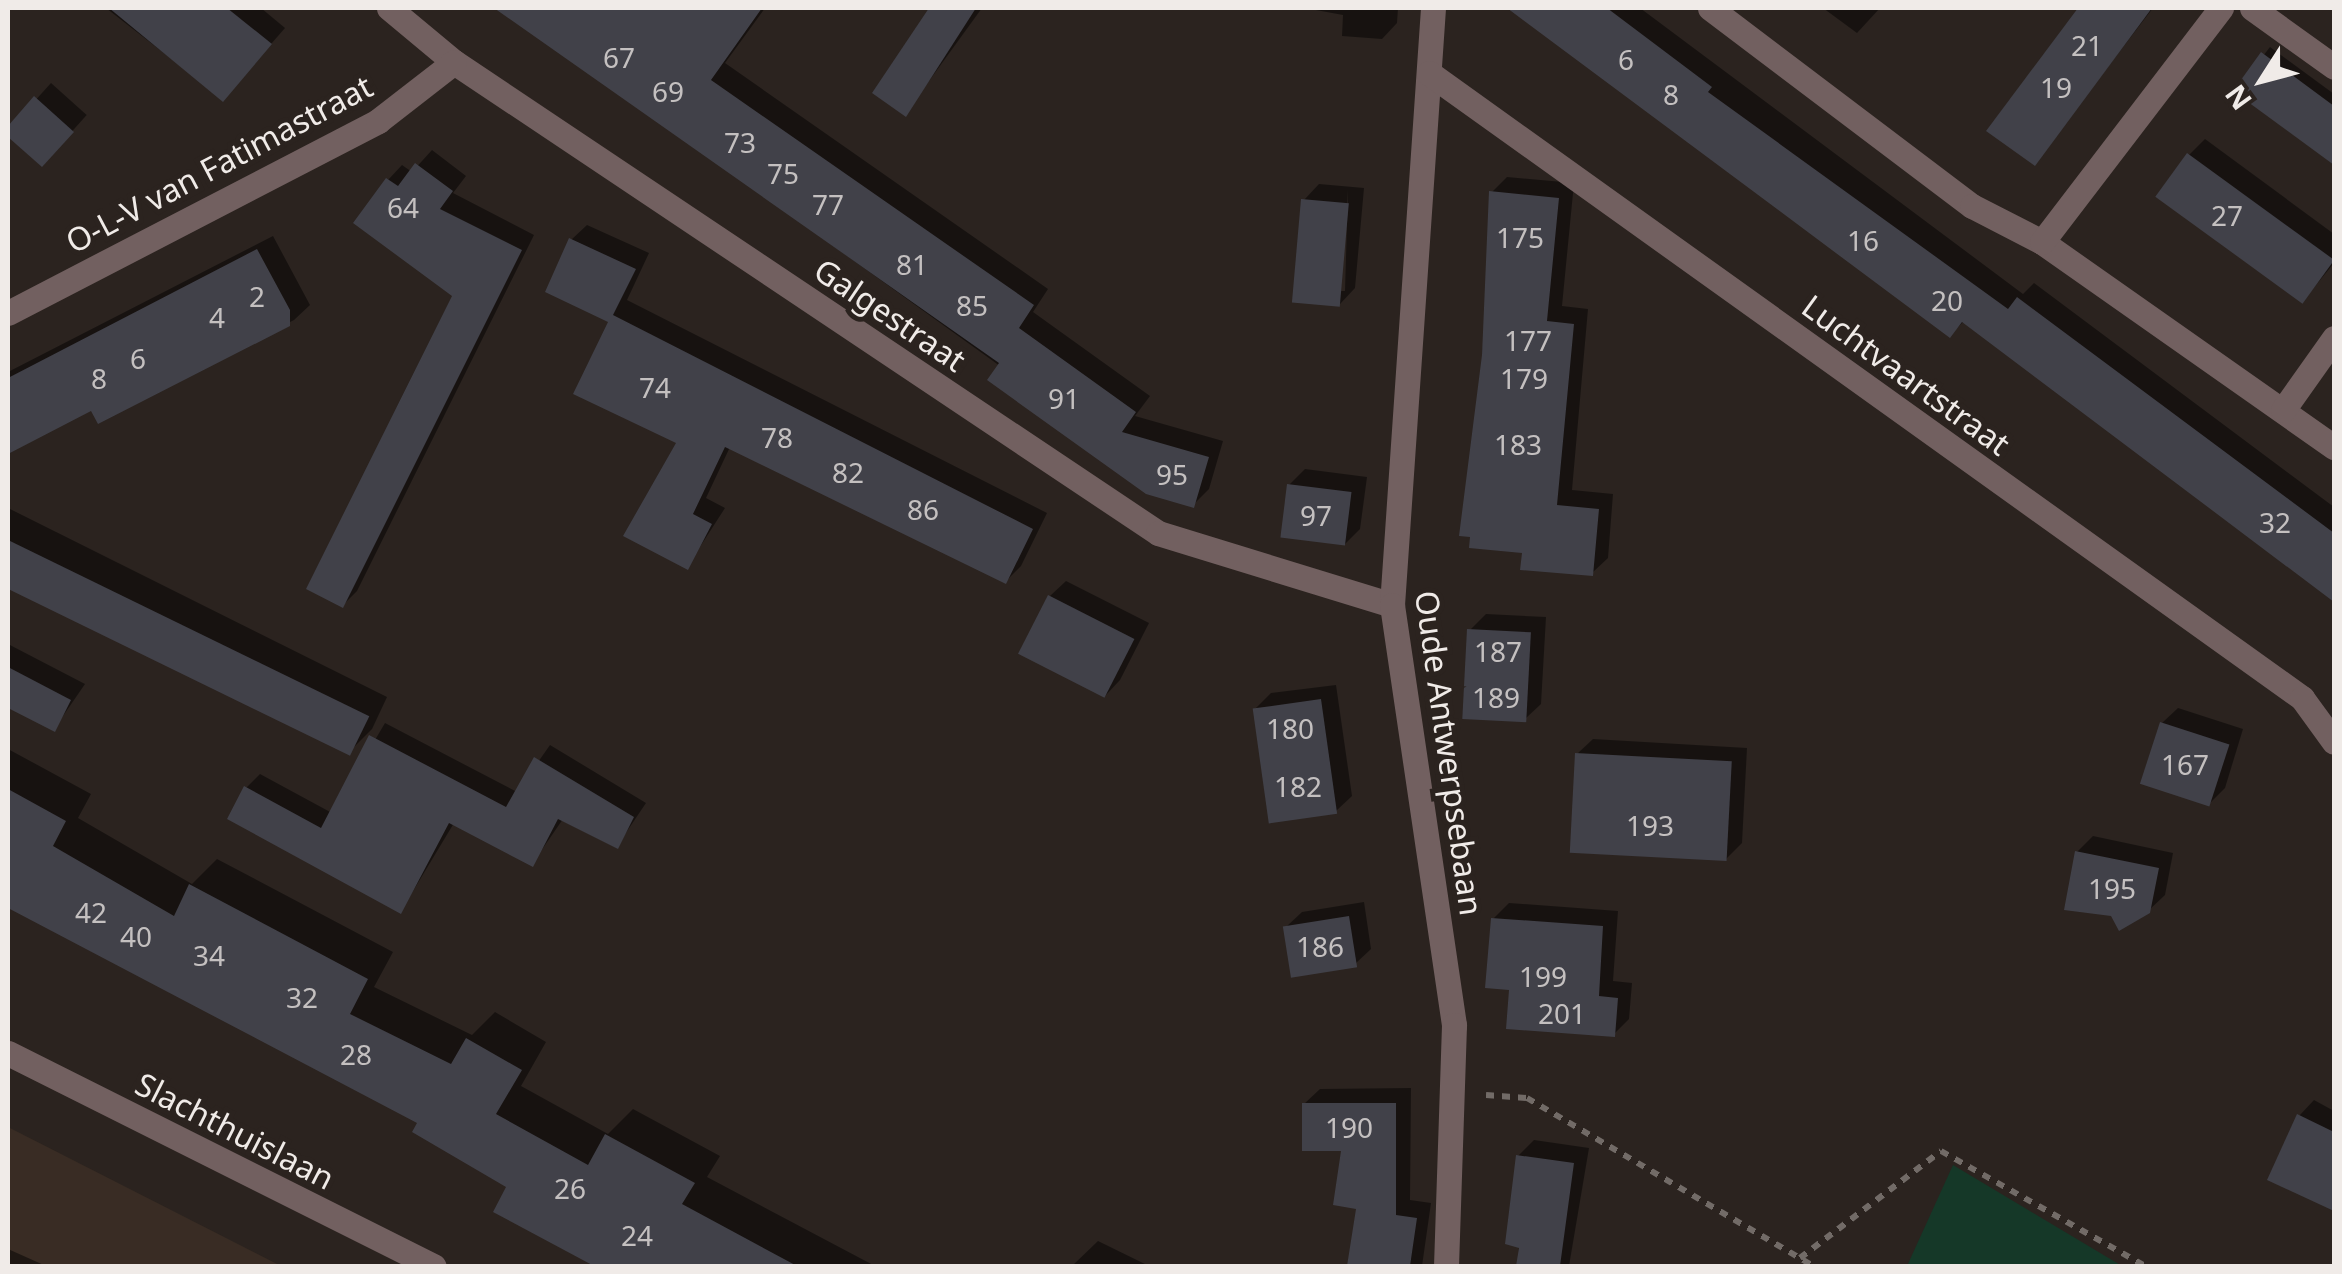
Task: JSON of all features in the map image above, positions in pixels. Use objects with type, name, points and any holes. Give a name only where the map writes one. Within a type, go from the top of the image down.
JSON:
[{"type":"street","name":"Galgestraat","points":[[389,8],[454,62],[1158,534],[1392,605]]},
{"type":"street","name":"Oude Antwerpsebaan","points":[[1433,8],[1392,605],[1454,1025],[1446,1266]]},
{"type":"street","points":[[2042,242],[2220,8]]},
{"type":"street","points":[[2252,8],[2334,67]]},
{"type":"street","points":[[1715,9],[1972,206],[2042,242],[2334,447]]},
{"type":"street","name":"O-L-V van Fatimastraat","points":[[8,313],[378,121],[454,62]]},
{"type":"street","name":"Luchtvaartstraat","points":[[1429,73],[2302,698],[2334,742]]},
{"type":"street","points":[[2283,410],[2334,338]]},
{"type":"street","name":"Slachthuislaan","points":[[8,1053],[434,1266]]},
{"type":"path","points":[[1452,1092],[1527,1098],[1814,1266]]},
{"type":"path","points":[[1800,1258],[1941,1150],[2145,1266]]},
{"type":"shaded area","points":[[8,1127],[281,1266],[8,1266]]},
{"type":"green space","points":[[1953,1165],[2122,1266],[1907,1266]]},
{"type":"building","points":[[109,8],[227,8],[272,44],[223,102]]},
{"type":"building","points":[[494,8],[762,8],[711,80],[1034,305],[1019,328],[1136,412],[1122,432],[1209,457],[1194,508],[1146,494],[987,380],[999,363]]},
{"type":"building","points":[[929,8],[976,8],[906,117],[872,93]]},
{"type":"building","points":[[1507,8],[1607,8],[1712,87],[1708,92],[2008,309],[2017,297],[2334,533],[2334,602],[1962,322],[1950,338]]},
{"type":"building","points":[[2078,8],[2152,8],[2035,166],[1986,131]]},
{"type":"building","points":[[2261,52],[2334,106],[2334,165],[2233,91]]},
{"type":"building","points":[[34,96],[74,132],[42,167],[8,137],[8,126]]},
{"type":"building","points":[[2187,153],[2334,260],[2303,304],[2155,197]]},
{"type":"building","points":[[415,163],[453,191],[440,209],[522,250],[343,608],[306,589],[452,296],[353,223],[386,178],[398,186]]},
{"type":"building","points":[[1489,191],[1559,198],[1547,321],[1574,324],[1557,505],[1599,509],[1593,576],[1520,570],[1522,553],[1469,548],[1470,537],[1459,536],[1482,355]]},
{"type":"building","points":[[1301,199],[1349,203],[1340,307],[1292,303]]},
{"type":"building","points":[[569,238],[636,269],[613,315],[1033,529],[1006,584],[725,447],[693,514],[712,524],[688,570],[623,536],[676,443],[573,394],[608,322],[545,292]]},
{"type":"building","points":[[257,249],[290,310],[290,326],[98,424],[91,411],[8,454],[8,378]]},
{"type":"building","points":[[1287,484],[1352,492],[1345,546],[1280,538]]},
{"type":"building","points":[[8,540],[369,716],[350,756],[8,589]]},
{"type":"building","points":[[1048,595],[1134,639],[1104,698],[1018,654]]},
{"type":"building","points":[[1467,629],[1531,632],[1526,722],[1462,719]]},
{"type":"building","points":[[8,667],[71,700],[55,732],[8,708]]},
{"type":"building","points":[[1321,699],[1337,814],[1269,823],[1253,709]]},
{"type":"building","points":[[2160,722],[2229,745],[2209,806],[2140,784]]},
{"type":"building","points":[[369,735],[506,807],[534,757],[634,817],[618,849],[558,819],[533,867],[449,823],[401,914],[227,819],[244,786],[321,828]]},
{"type":"building","points":[[1575,753],[1732,761],[1727,861],[1570,853]]},
{"type":"building","points":[[8,789],[66,821],[53,846],[174,916],[189,884],[368,979],[350,1014],[451,1064],[466,1038],[522,1070],[496,1114],[588,1165],[605,1134],[695,1183],[682,1204],[797,1266],[594,1266],[493,1212],[506,1187],[412,1132],[417,1123],[8,908]]},
{"type":"building","points":[[2075,851],[2159,868],[2150,913],[2119,931],[2111,916],[2064,910]]},
{"type":"building","points":[[1349,916],[1357,967],[1291,978],[1283,926]]},
{"type":"building","points":[[1491,918],[1603,926],[1599,996],[1618,998],[1615,1037],[1506,1029],[1509,990],[1485,988]]},
{"type":"building","points":[[1302,1103],[1396,1103],[1396,1215],[1417,1218],[1410,1266],[1347,1266],[1356,1209],[1333,1205],[1341,1151],[1302,1151]]},
{"type":"building","points":[[2297,1114],[2334,1132],[2334,1211],[2267,1180]]},
{"type":"building","points":[[1516,1155],[1574,1163],[1560,1266],[1516,1266],[1519,1248],[1505,1244]]}]
